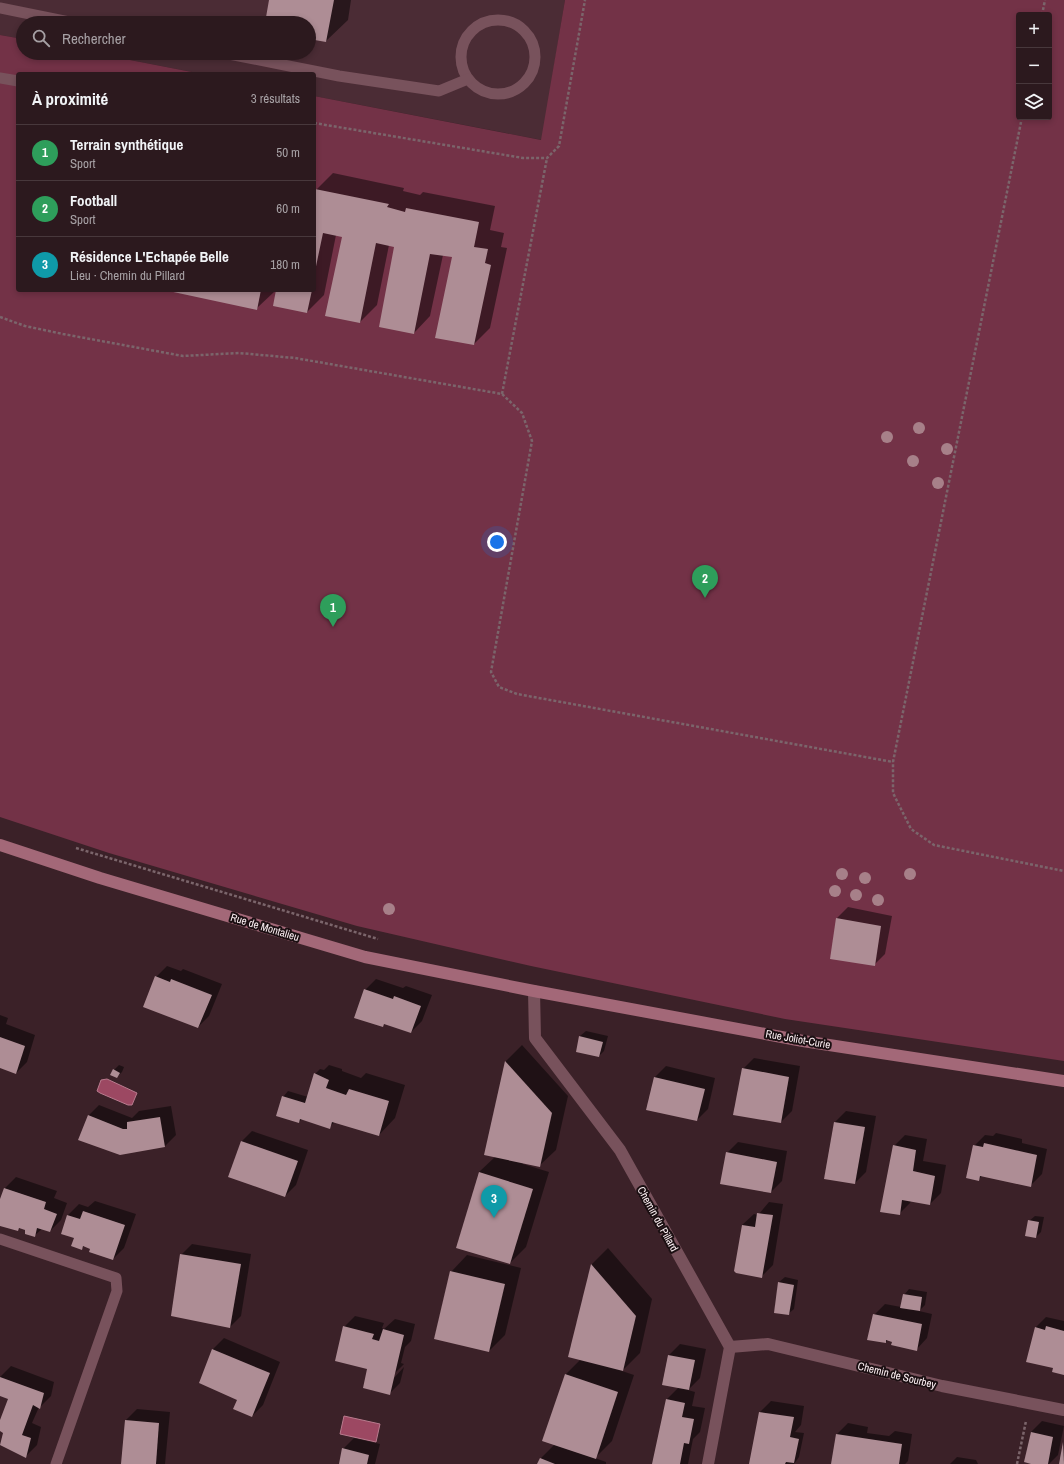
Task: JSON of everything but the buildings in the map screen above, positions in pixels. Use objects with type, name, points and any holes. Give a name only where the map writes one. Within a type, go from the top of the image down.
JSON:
[{"type":"street","name":"Rue de Montalieu","points":[[0,845],[100,878],[365,957],[534,991]]},
{"type":"street","name":"Rue Joliot-Curie","points":[[534,991],[803,1041],[1064,1081]]},
{"type":"street","name":"Chemin du Pillard","points":[[534,991],[535,1038],[620,1150],[730,1347]]},
{"type":"street","name":"Chemin de Sourbey","points":[[730,1347],[768,1344],[942,1386],[1064,1410]]},
{"type":"street","points":[[708,1464],[730,1347]]},
{"type":"lane","points":[[0,8],[39,16]]},
{"type":"lane","points":[[493,20],[506,20],[518,25],[528,34],[534,44],[536,56],[534,68],[529,78],[521,87],[511,92],[499,94],[487,93],[476,87],[468,79],[462,67],[461,54],[464,42],[471,31],[481,24],[493,20]]},
{"type":"lane","points":[[259,60],[339,76],[439,91],[468,79]]},
{"type":"lane","points":[[0,78],[16,81]]},
{"type":"lane","points":[[0,1239],[116,1278],[116,1290],[56,1464]]},
{"type":"path","points":[[502,394],[547,158],[559,146],[586,0]]},
{"type":"path","points":[[1043,12],[1045,0]]},
{"type":"path","points":[[1021,120],[893,762],[893,793],[910,829],[934,845],[1064,871]]},
{"type":"path","points":[[316,123],[523,158],[547,158]]},
{"type":"path","points":[[0,317],[25,326],[183,356],[239,353],[295,358],[502,394],[522,413],[532,441],[491,672],[499,687],[517,694],[893,762]]},
{"type":"path","points":[[69,846],[384,940]]},
{"type":"path","points":[[1017,1464],[1030,1403]]},
{"type":"shaded area","points":[[0,0],[565,0],[542,140],[316,96],[316,72],[192,72],[130,60],[316,60],[316,16],[16,16],[16,38],[0,35]]},
{"type":"shaded area","points":[[565,0],[1064,0],[1064,1061],[785,1019],[531,966],[357,926],[109,853],[0,817],[0,35],[16,38],[16,60],[130,60],[192,72],[16,72],[16,292],[316,292],[316,96],[541,140]]},
{"type":"shaded area","points":[[107,1079],[137,1093],[132,1105],[128,1105],[97,1091],[101,1080]]},
{"type":"shaded area","points":[[344,1416],[380,1424],[376,1442],[340,1434]]},
{"type":"place","name":"Football","points":[[705,598]]},
{"type":"place","name":"Terrain synthétique","points":[[333,627]]},
{"type":"place","name":"Résidence L'Echapée Belle","points":[[494,1218]]}]
